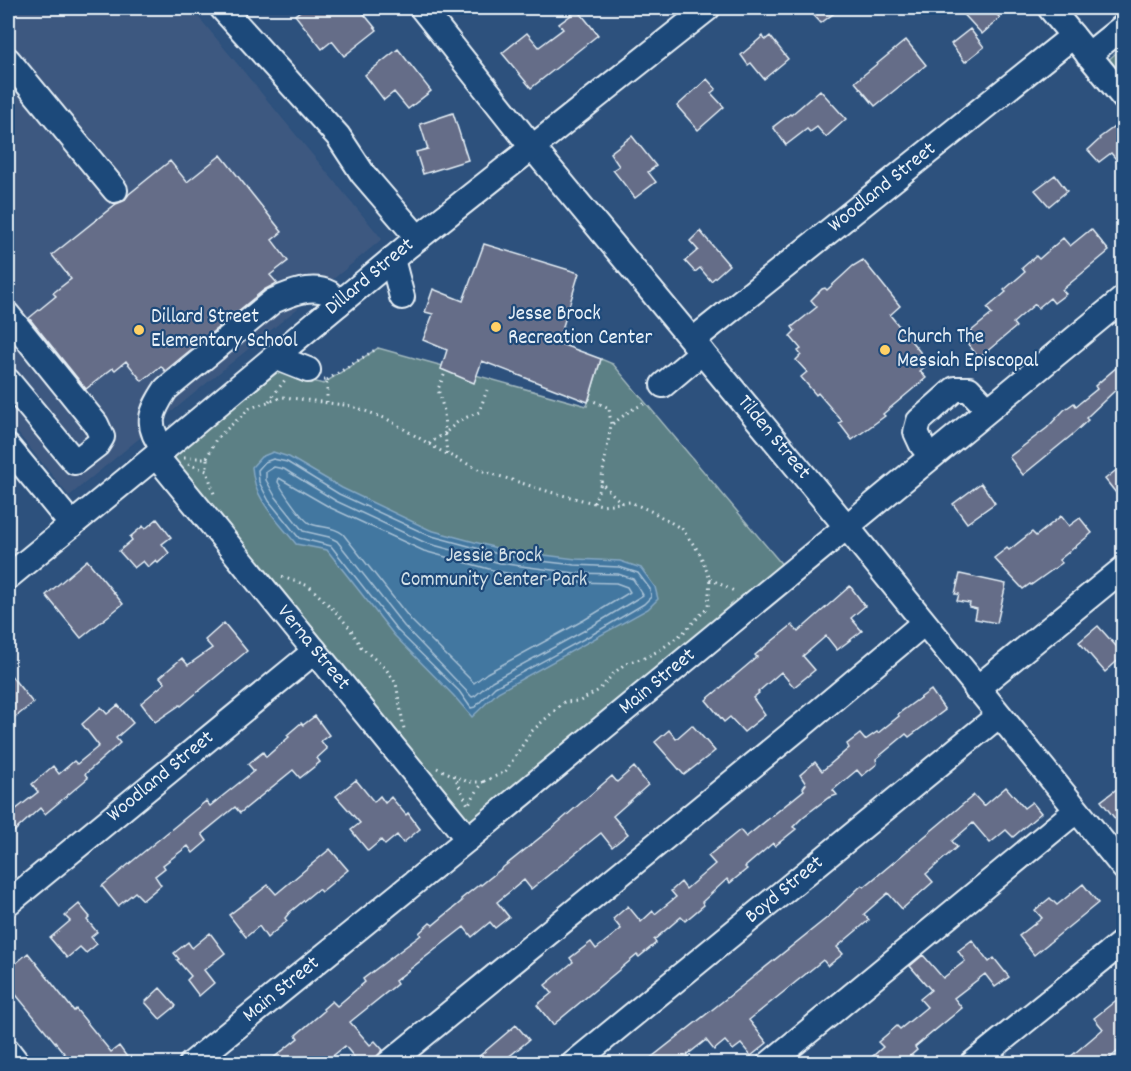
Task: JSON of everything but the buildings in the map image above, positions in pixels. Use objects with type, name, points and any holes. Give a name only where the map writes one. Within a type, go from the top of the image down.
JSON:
[{"type":"street","points":[[222,8],[338,136],[372,160],[424,232]]},
{"type":"street","name":"Tilden Street","points":[[422,8],[532,147],[846,526],[998,716],[1124,868]]},
{"type":"street","name":"Dillard Street","points":[[8,577],[424,232],[708,8]]},
{"type":"street","points":[[1050,8],[1124,98]]},
{"type":"street","points":[[1088,55],[1124,26]]},
{"type":"street","name":"Woodland Street","points":[[663,385],[698,346],[1073,36]]},
{"type":"street","points":[[8,60],[115,190]]},
{"type":"street","points":[[392,259],[402,297]]},
{"type":"street","name":"Verna Street","points":[[338,304],[329,293],[311,290],[289,294],[273,301],[166,390],[155,406],[151,421],[153,436],[160,453],[315,651],[468,839]]},
{"type":"street","name":"Main Street","points":[[191,1064],[468,839],[1124,298]]},
{"type":"street","points":[[8,315],[96,424],[102,437],[97,445],[75,462],[8,381]]},
{"type":"street","points":[[274,357],[318,375]]},
{"type":"street","points":[[931,456],[922,445],[916,432],[919,421],[955,389],[969,389],[988,409]]},
{"type":"street","points":[[8,447],[72,525]]},
{"type":"street","points":[[976,688],[1124,568]]},
{"type":"street","points":[[388,1064],[924,623]]},
{"type":"street","name":"Woodland Street","points":[[8,903],[315,651]]},
{"type":"street","name":"Boyd Street","points":[[573,1064],[998,716]]},
{"type":"street","points":[[769,1064],[1077,812]]},
{"type":"street","points":[[972,1064],[1124,941]]},
{"type":"street","points":[[8,1051],[18,1064]]},
{"type":"path","points":[[318,375],[378,348]]},
{"type":"path","points":[[445,374],[438,388],[444,411],[447,454]]},
{"type":"path","points":[[429,444],[460,420],[479,412],[487,390]]},
{"type":"path","points":[[217,502],[207,471],[207,458],[216,439],[250,408],[283,397],[352,406],[387,419],[447,454],[480,470],[550,492],[602,505],[630,502],[682,528],[699,552],[710,579],[708,607],[683,633],[660,650],[626,663],[599,690],[589,696],[580,701],[564,702],[531,732],[505,772],[483,782],[468,782],[435,766]]},
{"type":"path","points":[[589,399],[609,408],[611,425],[601,483],[594,503]]},
{"type":"path","points":[[611,425],[631,410],[646,403]]},
{"type":"path","points":[[207,458],[176,459],[207,471]]},
{"type":"path","points":[[601,483],[622,503]]},
{"type":"path","points":[[274,571],[283,578],[309,586],[339,616],[361,647],[386,669],[396,683],[405,733]]},
{"type":"path","points":[[710,579],[734,591]]},
{"type":"path","points":[[455,777],[468,805],[483,782]]},
{"type":"shaded area","name":"Dillard Street Elementary School","points":[[8,8],[191,8],[382,239],[69,496],[8,421]]},
{"type":"green space","points":[[1123,47],[1123,84],[1106,62]]},
{"type":"green space","name":"Jessie Brock Community Center Park","points":[[378,348],[587,406],[601,359],[613,364],[784,567],[469,823],[169,458],[279,371],[323,384]]},
{"type":"water","points":[[273,452],[289,457],[342,488],[430,530],[504,550],[576,559],[620,561],[641,568],[655,587],[658,599],[648,609],[498,692],[472,717],[394,635],[327,550],[296,544],[274,518],[257,490],[252,467],[261,457]]},
{"type":"place","name":"Jesse Brock Recreation Center","points":[[496,327]]},
{"type":"place","name":"Dillard Street Elementary School","points":[[139,330]]},
{"type":"place","name":"Church The Messiah Episcopal","points":[[885,350]]}]
